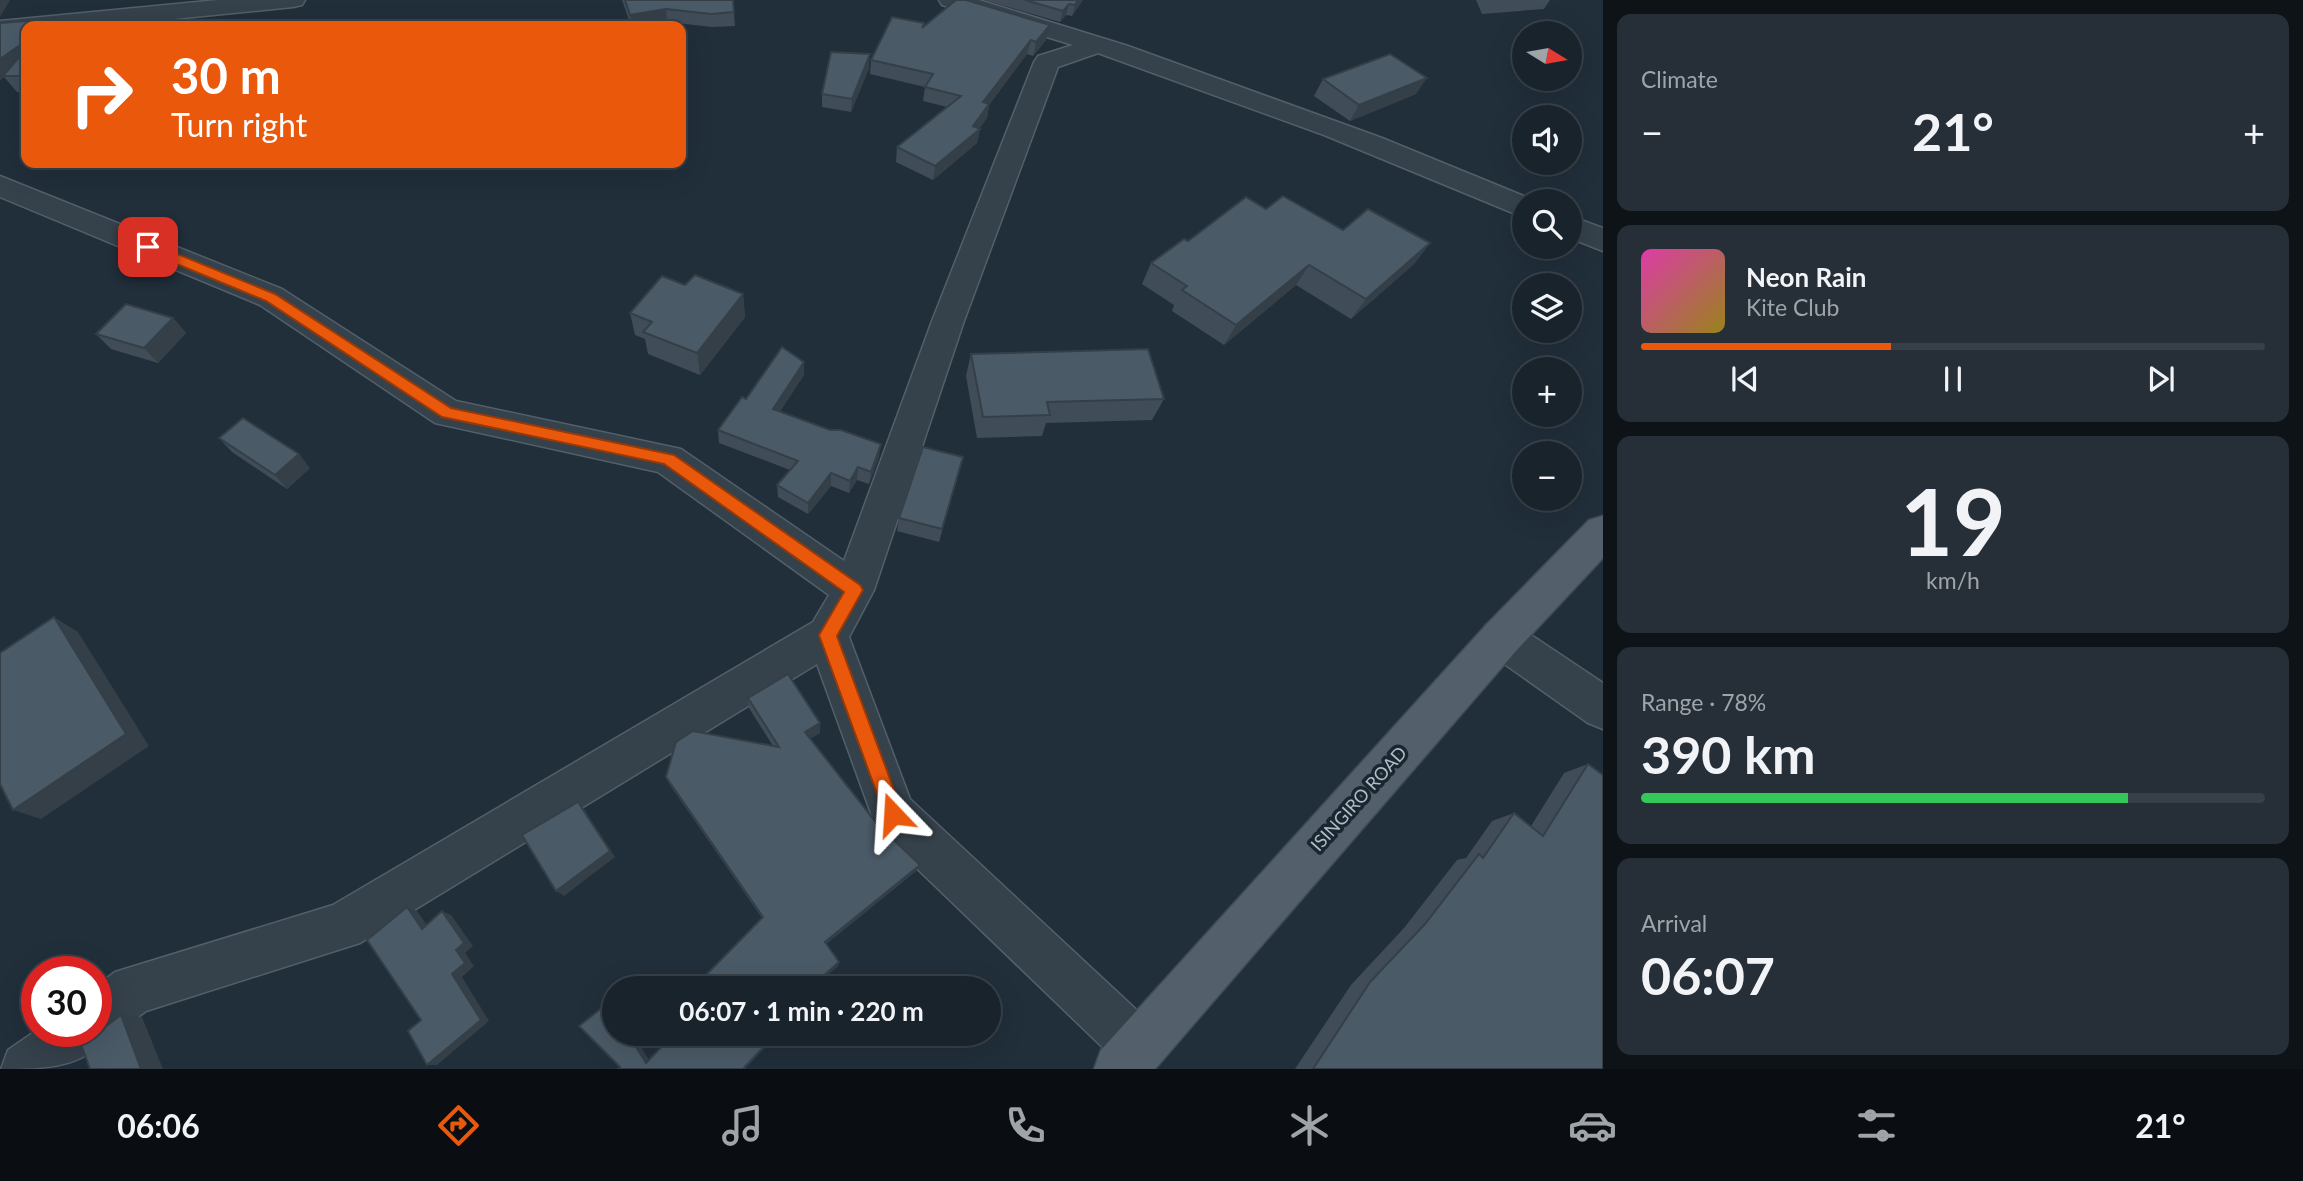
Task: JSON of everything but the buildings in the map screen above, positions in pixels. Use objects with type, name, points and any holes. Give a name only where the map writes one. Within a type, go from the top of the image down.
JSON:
[{"type":"main road","name":"ISINGIRO ROAD","points":[[1130,1058],[1502,638],[1603,532]]},
{"type":"street","points":[[81,21],[293,0]]},
{"type":"street","points":[[951,0],[1098,46],[1320,123],[1512,201]]},
{"type":"street","points":[[0,29],[21,27]]},
{"type":"street","points":[[112,1005],[133,990],[343,926],[828,635],[854,590],[948,321],[1047,62],[1098,46]]},
{"type":"street","points":[[0,186],[271,297],[447,413],[668,459],[854,590]]},
{"type":"street","points":[[1582,231],[1603,240]]},
{"type":"street","points":[[828,635],[893,814],[1130,1058]]},
{"type":"street","points":[[1502,638],[1603,708]]},
{"type":"street","points":[[27,1069],[57,1047]]},
{"type":"route","points":[[148,247],[271,297],[447,413],[668,459],[854,590],[828,635],[893,814]]}]
